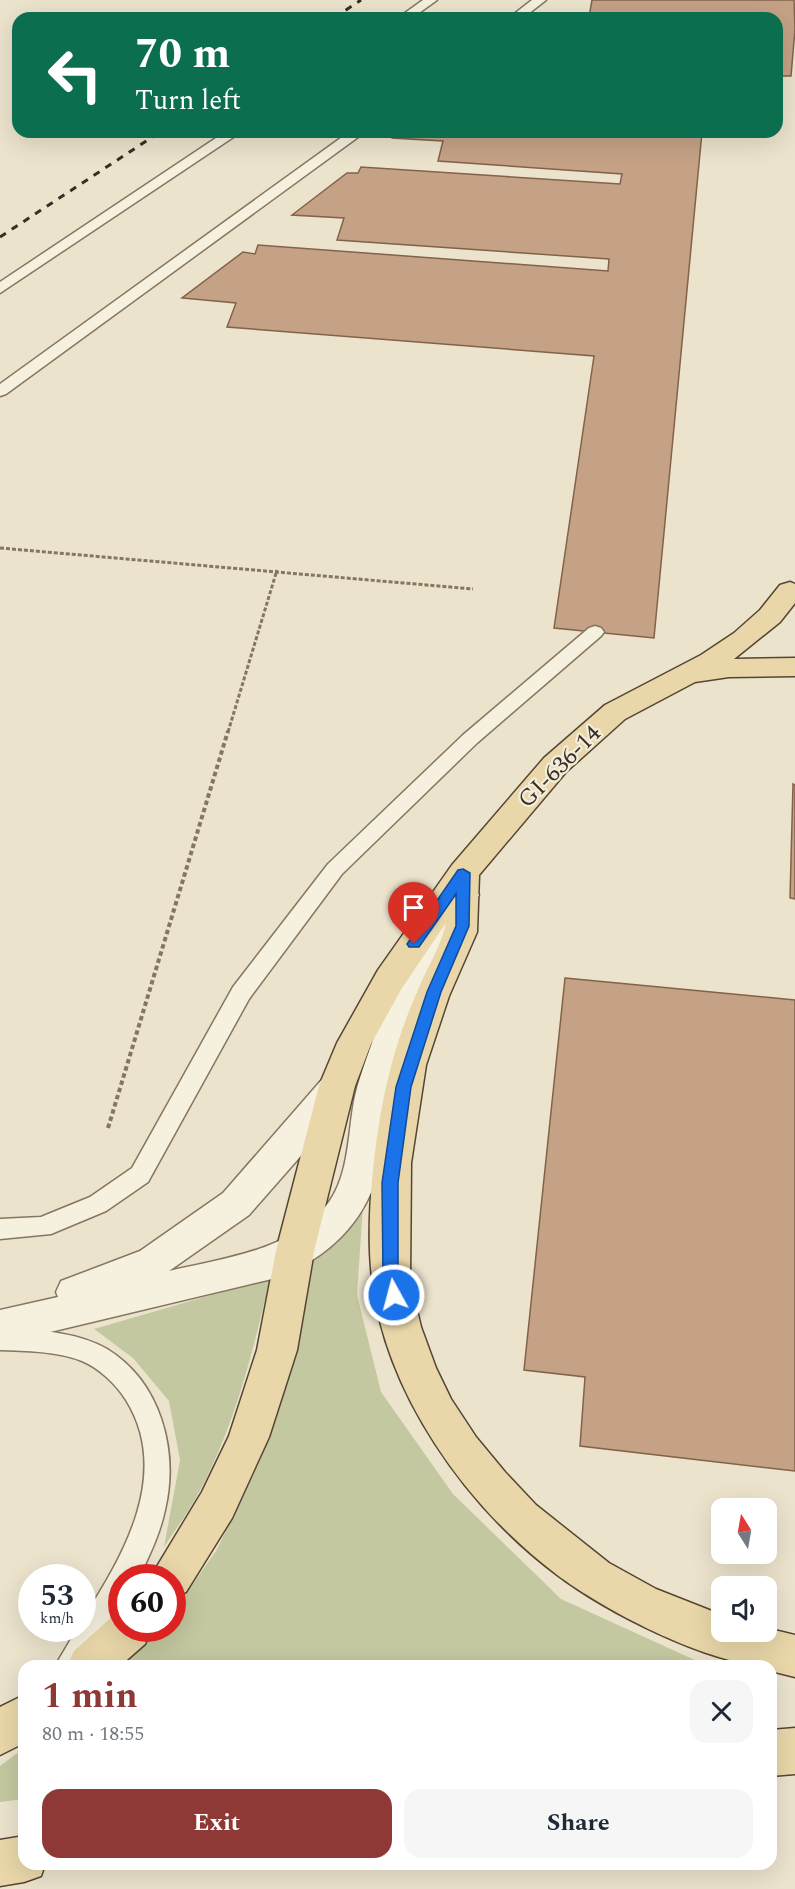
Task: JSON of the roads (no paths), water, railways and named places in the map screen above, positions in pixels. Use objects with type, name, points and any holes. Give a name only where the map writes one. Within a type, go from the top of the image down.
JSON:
[{"type":"main road","points":[[793,584],[792,613],[795,620]]},
{"type":"main road","name":"GI-636-14","points":[[180,1564],[217,1505],[249,1437],[277,1350],[295,1251],[337,1086],[354,1043],[390,979],[522,802],[590,732],[615,712],[711,661],[744,639],[770,616],[793,584]]},
{"type":"main road","name":"GI-636-14","points":[[672,680],[729,668],[795,667]]},
{"type":"main road","points":[[463,884],[462,926],[434,992],[404,1087],[390,1183],[390,1278],[401,1328],[415,1368],[435,1409],[461,1452],[498,1497],[543,1538],[595,1578],[656,1611],[737,1642],[795,1656]]},
{"type":"main road","points":[[96,1660],[116,1642]]},
{"type":"main road","points":[[0,1733],[18,1721]]},
{"type":"main road","points":[[777,1752],[795,1751]]},
{"type":"main road","points":[[0,1863],[18,1860]]},
{"type":"street","points":[[0,1327],[272,1263],[320,1234],[341,1214],[354,1192],[362,1164],[372,1099],[390,1040],[412,984],[463,884]]},
{"type":"street","points":[[0,1320],[153,1262],[218,1217],[243,1196],[337,1086]]},
{"type":"lane","points":[[413,12],[431,0]]},
{"type":"lane","points":[[523,12],[540,0]]},
{"type":"lane","points":[[0,290],[225,138]]},
{"type":"lane","points":[[0,391],[350,138]]},
{"type":"lane","points":[[0,1229],[43,1227],[98,1204],[140,1175],[241,993],[335,868],[470,739],[595,632]]},
{"type":"lane","points":[[0,1339],[39,1340],[97,1356],[126,1378],[147,1410],[156,1442],[158,1477],[152,1510],[131,1564]]},
{"type":"lane","points":[[73,1660],[108,1605]]},
{"type":"railway","points":[[343,12],[361,0]]},
{"type":"railway","points":[[0,237],[151,138]]}]
